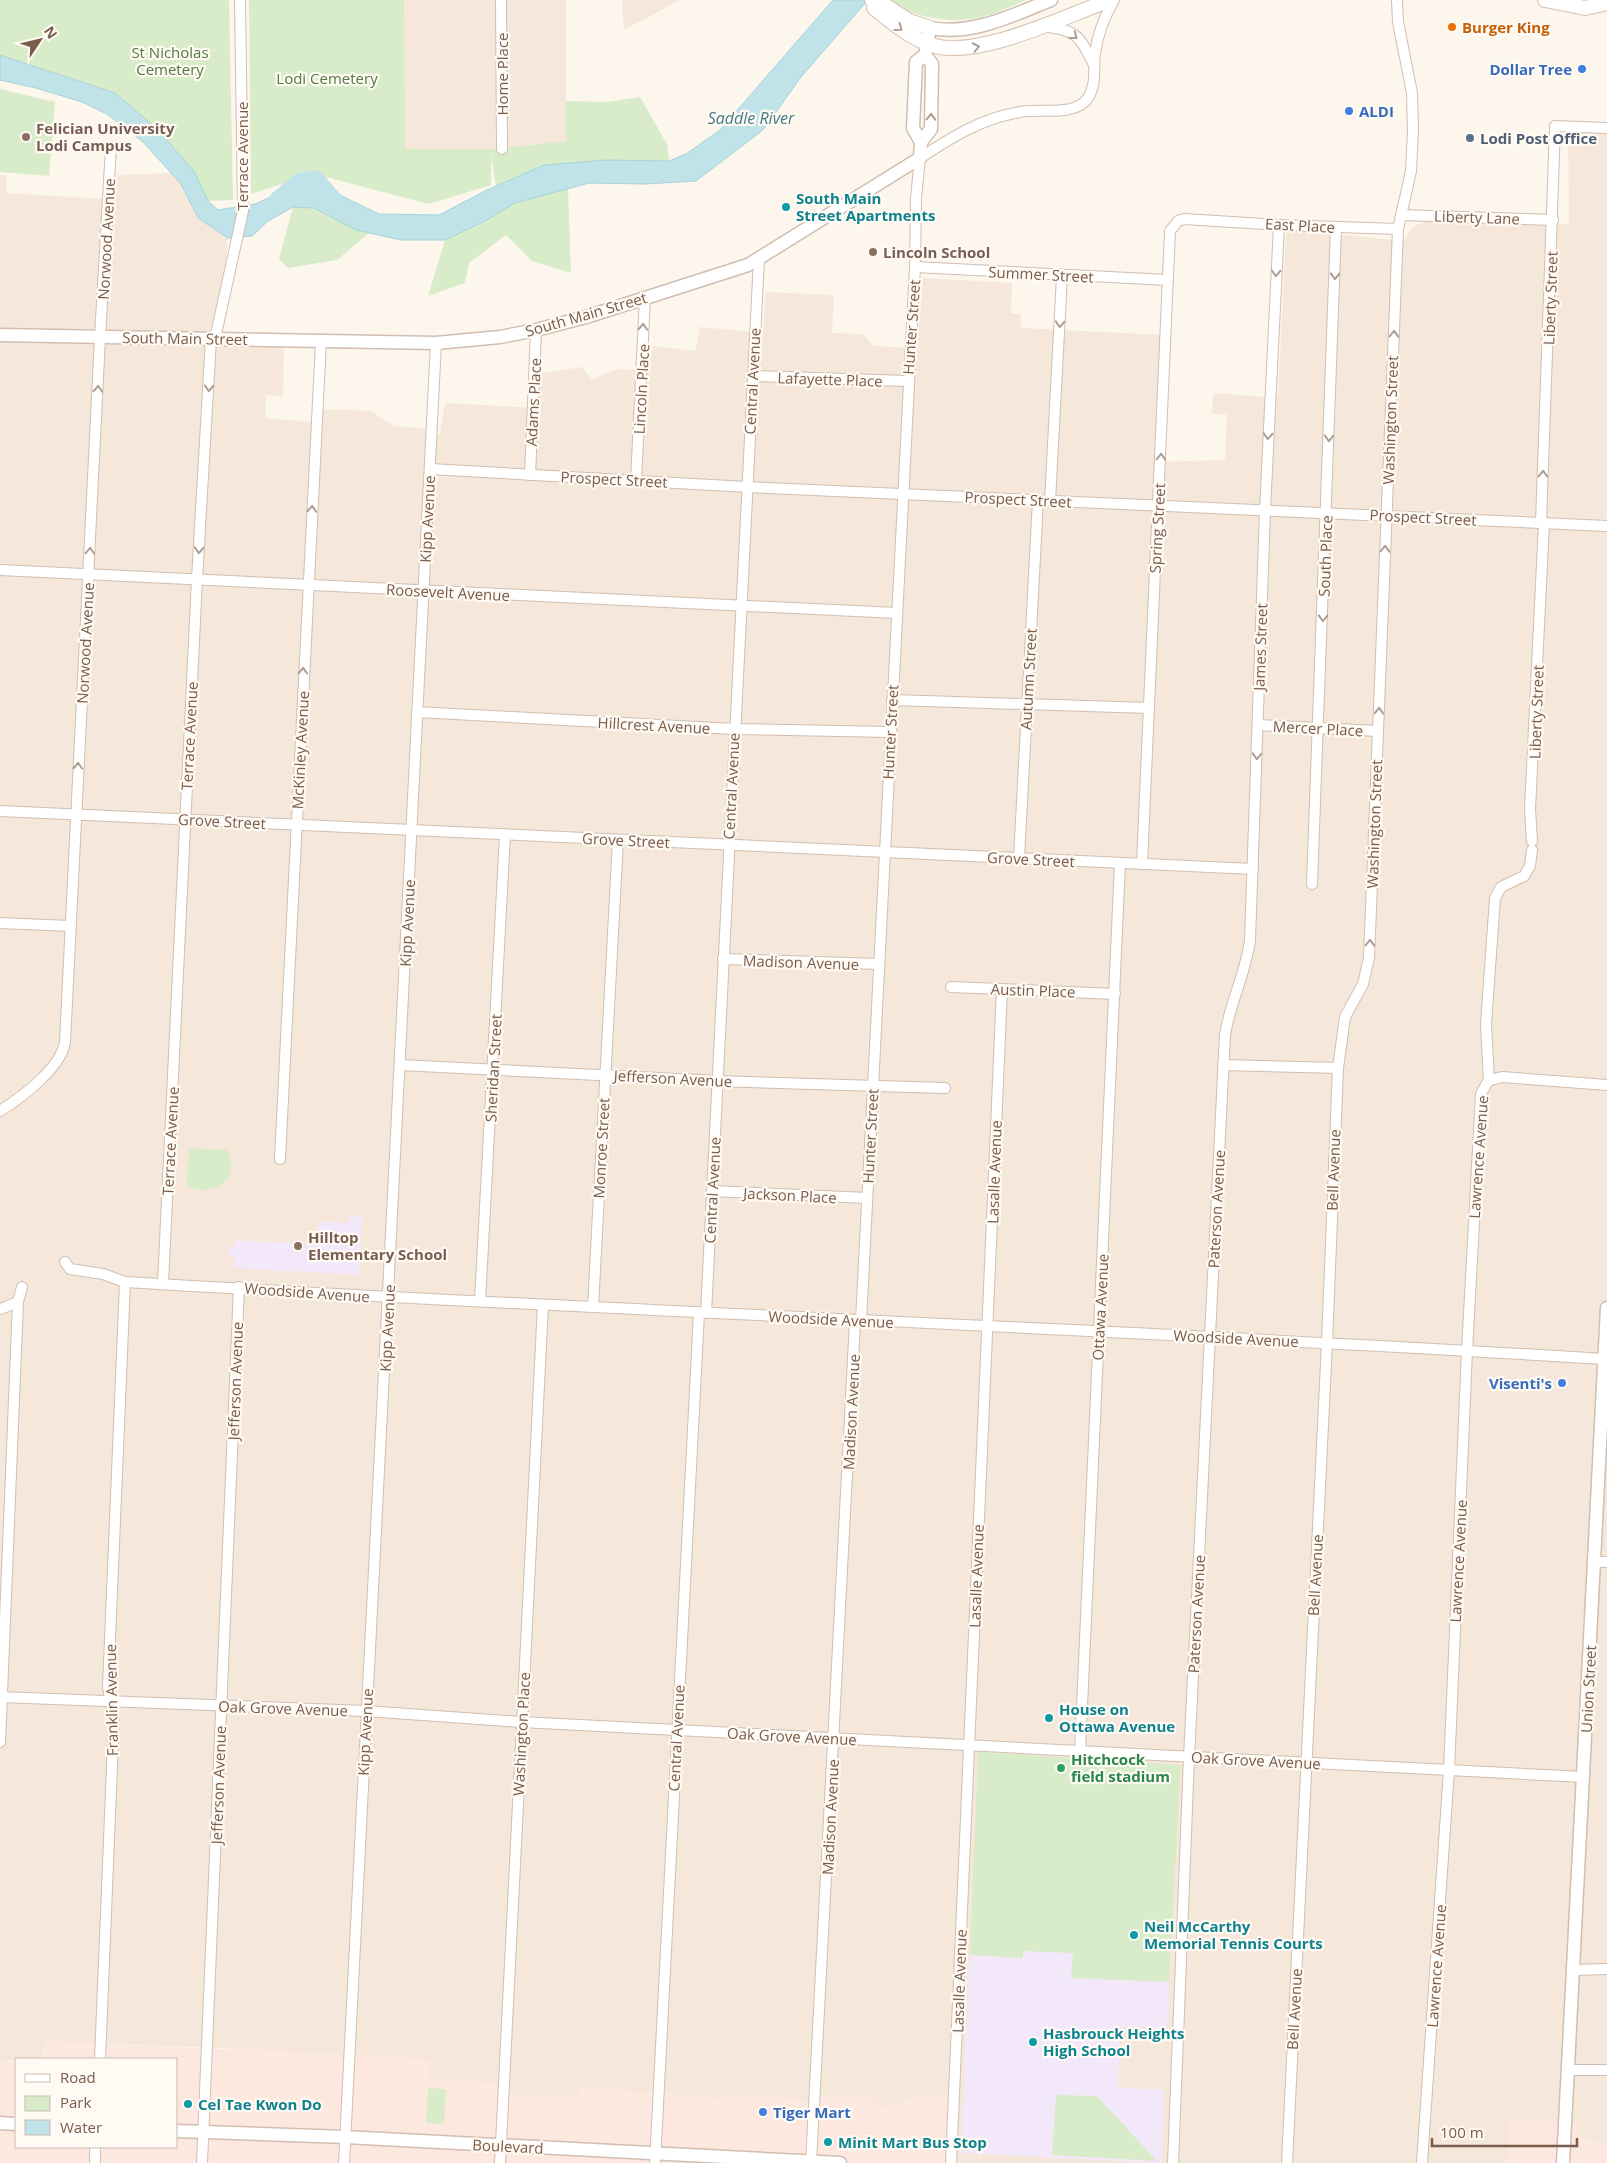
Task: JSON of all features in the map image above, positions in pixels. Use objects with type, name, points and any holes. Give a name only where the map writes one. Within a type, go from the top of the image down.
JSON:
[{"type":"main road","points":[[872,3],[926,49],[965,49],[1042,26],[1110,0]]},
{"type":"main road","points":[[1545,0],[1585,8],[1605,2]]},
{"type":"main road","points":[[872,3],[879,1],[909,21],[930,28]]},
{"type":"street","name":"Terrace Avenue","points":[[163,1283],[197,580],[213,339],[238,238],[244,197],[240,0]]},
{"type":"street","name":"Home Place","points":[[501,0],[502,149]]},
{"type":"street","points":[[930,28],[952,31],[977,28],[1051,0]]},
{"type":"street","name":"South Main Street","points":[[0,335],[436,343],[500,338],[586,317],[748,265],[959,133],[1001,116],[1039,110],[1077,108],[1088,98],[1091,92],[1095,76],[1094,64],[1103,18],[1114,0]]},
{"type":"street","name":"Washington Street","points":[[1359,990],[1367,971],[1369,958],[1398,229],[1411,171],[1413,131],[1412,93],[1398,22],[1397,0]]},
{"type":"street","points":[[1042,26],[1065,30],[1076,35],[1083,43],[1094,64]]},
{"type":"street","name":"Hunter Street","points":[[858,1321],[873,1086],[916,198],[921,142],[913,128],[916,62],[926,49],[930,28]]},
{"type":"street","name":"Hunter Street","points":[[921,142],[931,129],[932,64],[926,49]]},
{"type":"street","name":"Liberty Street","points":[[1489,1081],[1486,1024],[1494,898],[1501,887],[1524,876],[1530,866],[1532,845],[1530,809],[1542,523],[1555,126],[1607,128]]},
{"type":"street","name":"Norwood Avenue","points":[[0,1111],[20,1097],[51,1068],[64,1048],[111,148]]},
{"type":"street","name":"Liberty Lane","points":[[1401,215],[1553,220]]},
{"type":"street","name":"Spring Street","points":[[1142,864],[1170,231],[1173,225],[1184,219],[1203,220]]},
{"type":"street","name":"East Place","points":[[1203,220],[1398,229]]},
{"type":"street","name":"James Street","points":[[1223,1065],[1228,1017],[1248,957],[1253,869],[1265,510],[1279,225]]},
{"type":"street","name":"South Place","points":[[1312,884],[1336,227]]},
{"type":"street","name":"Central Avenue","points":[[655,2158],[677,1730],[712,1191],[746,487],[759,259]]},
{"type":"street","name":"Summer Street","points":[[914,267],[1168,280]]},
{"type":"street","points":[[1050,500],[1062,276]]},
{"type":"street","name":"Lincoln Place","points":[[636,480],[645,298]]},
{"type":"street","name":"Adams Place","points":[[530,475],[536,330]]},
{"type":"street","name":"McKinley Avenue","points":[[280,1160],[307,585],[321,341]]},
{"type":"street","name":"Kipp Avenue","points":[[344,2163],[436,343]]},
{"type":"street","name":"Lafayette Place","points":[[752,376],[907,381]]},
{"type":"street","name":"Prospect Street","points":[[430,469],[746,487],[1607,526]]},
{"type":"street","name":"Autumn Street","points":[[1018,858],[1038,500]]},
{"type":"street","name":"Roosevelt Avenue","points":[[0,570],[896,613]]},
{"type":"street","points":[[892,700],[1149,708]]},
{"type":"street","name":"Hillcrest Avenue","points":[[418,712],[734,729],[890,732]]},
{"type":"street","name":"Mercer Place","points":[[1258,725],[1378,731]]},
{"type":"street","name":"Grove Street","points":[[0,811],[1253,869]]},
{"type":"street","name":"Sheridan Street","points":[[480,1301],[505,835]]},
{"type":"street","name":"Monroe Street","points":[[593,1307],[618,840]]},
{"type":"street","name":"Ottawa Avenue","points":[[1080,1751],[1120,863]]},
{"type":"street","points":[[0,923],[70,926]]},
{"type":"street","name":"Madison Avenue","points":[[723,959],[879,964]]},
{"type":"street","name":"Austin Place","points":[[951,987],[1115,994]]},
{"type":"street","name":"Lasalle Avenue","points":[[951,2163],[1002,989]]},
{"type":"street","name":"Bell Avenue","points":[[1287,2163],[1327,1343],[1338,1068],[1345,1017],[1359,990]]},
{"type":"street","name":"Jefferson Avenue","points":[[400,1065],[718,1081],[945,1088]]},
{"type":"street","points":[[1223,1065],[1338,1068]]},
{"type":"street","name":"Paterson Avenue","points":[[1173,2163],[1189,1757],[1223,1065]]},
{"type":"street","name":"Lawrence Avenue","points":[[1422,2163],[1448,1770],[1481,1094],[1489,1081],[1502,1077],[1607,1085]]},
{"type":"street","name":"Jackson Place","points":[[712,1191],[867,1198]]},
{"type":"street","name":"Woodside Avenue","points":[[65,1262],[70,1269],[103,1274],[125,1282],[858,1321],[1099,1331],[1604,1359]]},
{"type":"street","name":"Franklin Avenue","points":[[100,2058],[114,1718],[108,1678],[125,1282]]},
{"type":"street","points":[[0,1742],[18,1302],[22,1287]]},
{"type":"street","name":"Jefferson Avenue","points":[[202,2163],[239,1287]]},
{"type":"street","points":[[0,1309],[18,1302]]},
{"type":"street","name":"Washington Place","points":[[500,2163],[543,1304]]},
{"type":"street","name":"Union Street","points":[[1563,2163],[1584,1777],[1601,1562],[1604,1359],[1607,1308]]},
{"type":"street","name":"Madison Avenue","points":[[811,2162],[858,1321]]},
{"type":"street","name":"Oak Grove Avenue","points":[[1,1698],[366,1711],[521,1722],[1584,1777]]},
{"type":"street","points":[[1574,1970],[1607,1969]]},
{"type":"street","points":[[1568,2070],[1607,2070]]},
{"type":"street","points":[[0,2123],[15,2124]]},
{"type":"street","name":"Boulevard","points":[[178,2131],[346,2137],[655,2158],[840,2163]]},
{"type":"street","points":[[95,2148],[95,2163]]},
{"type":"shaded area","points":[[404,0],[566,0],[566,141],[491,149],[404,149]]},
{"type":"shaded area","points":[[622,0],[680,0],[624,30]]},
{"type":"shaded area","points":[[1607,127],[1607,2145],[1510,2120],[1508,2163],[951,2163],[911,2097],[902,2104],[880,2108],[870,2098],[827,2097],[805,2100],[741,2096],[719,2099],[580,2087],[579,2098],[512,2095],[496,2084],[429,2079],[429,2060],[220,2048],[44,2042],[43,2058],[15,2058],[15,2060],[0,2061],[0,175],[7,176],[6,193],[104,199],[114,197],[117,175],[171,173],[181,184],[198,218],[228,238],[215,347],[284,347],[283,396],[266,395],[265,418],[322,423],[322,409],[371,411],[393,426],[420,428],[440,434],[445,403],[535,408],[537,374],[582,367],[592,379],[618,369],[648,370],[653,346],[695,351],[700,327],[763,333],[766,292],[834,295],[832,333],[863,334],[873,346],[917,348],[923,278],[1012,283],[1011,313],[1021,314],[1021,328],[1163,335],[1154,462],[1225,460],[1227,415],[1211,413],[1214,393],[1278,398],[1286,229],[1403,241],[1414,226],[1431,220],[1467,218],[1569,224],[1568,128]]},
{"type":"shaded area","name":"Hilltop Elementary School","points":[[349,1216],[362,1217],[359,1275],[234,1268],[235,1257],[229,1256],[229,1246],[235,1247],[236,1240],[317,1245],[318,1221],[348,1223]]},
{"type":"shaded area","points":[[1023,1951],[1073,1953],[1072,1978],[1169,1982],[1167,2029],[1121,2027],[1118,2087],[1164,2090],[1161,2163],[961,2153],[970,1955],[1022,1958]]},
{"type":"shaded area","points":[[44,2042],[291,2052],[430,2060],[429,2079],[496,2084],[512,2095],[578,2098],[579,2087],[719,2099],[741,2096],[805,2100],[827,2097],[870,2098],[880,2108],[902,2104],[911,2097],[954,2098],[951,2163],[0,2163],[0,2061],[15,2062],[15,2148],[178,2148],[178,2058],[43,2058]]},
{"type":"shaded area","points":[[1510,2120],[1575,2122],[1579,2138],[1607,2145],[1607,2163],[1508,2163]]},
{"type":"green space","name":"St Nicholas Cemetery","points":[[0,0],[229,0],[233,200],[208,201],[194,171],[155,127],[115,93],[0,55]]},
{"type":"green space","name":"Lodi Cemetery","points":[[249,0],[404,0],[405,149],[491,149],[566,141],[566,101],[608,102],[640,97],[667,144],[669,161],[606,160],[544,165],[496,186],[491,155],[491,185],[429,204],[314,174],[251,194]]},
{"type":"green space","points":[[891,0],[1026,0],[983,17],[948,20],[910,12]]},
{"type":"green space","name":"Felician University Lodi Campus","points":[[0,89],[55,102],[49,176],[0,172]]},
{"type":"green space","points":[[568,189],[571,273],[532,261],[506,235],[469,263],[465,283],[428,296],[445,240],[485,221],[515,203]]},
{"type":"green space","points":[[293,207],[314,208],[356,230],[369,233],[337,260],[288,268],[279,259]]},
{"type":"green space","points":[[189,1148],[227,1150],[231,1160],[231,1169],[228,1177],[222,1184],[206,1190],[187,1185]]},
{"type":"green space","points":[[978,1752],[1181,1765],[1169,1982],[1071,1978],[1073,1953],[1023,1951],[1023,1958],[970,1955]]},
{"type":"green space","points":[[428,2088],[446,2089],[444,2124],[426,2123]]},
{"type":"green space","points":[[1056,2095],[1097,2096],[1157,2161],[1052,2155]]},
{"type":"water","name":"Saddle River","points":[[833,0],[868,0],[801,77],[763,130],[696,181],[645,184],[589,183],[515,203],[485,221],[445,240],[401,240],[356,230],[314,208],[293,207],[268,221],[252,236],[228,238],[198,218],[181,184],[143,142],[107,114],[82,102],[36,88],[0,80],[0,55],[115,93],[155,127],[194,171],[208,201],[218,210],[255,204],[299,184],[319,185],[379,214],[439,215],[485,191],[544,165],[606,160],[669,161],[686,154],[720,130]]},
{"type":"waterway","name":"Saddle River","points":[[278,200],[300,182],[315,179],[338,205]]},
{"type":"place","name":"Burger King","points":[[1452,27]]},
{"type":"place","name":"Dollar Tree","points":[[1582,69]]},
{"type":"place","name":"ALDI","points":[[1349,111]]},
{"type":"place","name":"Felician University Lodi Campus","points":[[26,137]]},
{"type":"place","name":"Lodi Post Office","points":[[1470,138]]},
{"type":"place","name":"South Main Street Apartments","points":[[786,207]]},
{"type":"place","name":"Lincoln School","points":[[873,252]]},
{"type":"place","name":"Hilltop Elementary School","points":[[298,1246]]},
{"type":"place","name":"Visenti's","points":[[1562,1383]]},
{"type":"place","name":"House on Ottawa Avenue","points":[[1049,1718]]},
{"type":"place","name":"Hitchcock field stadium","points":[[1061,1768]]},
{"type":"place","name":"Neil McCarthy Memorial Tennis Courts","points":[[1134,1935]]},
{"type":"place","name":"Hasbrouck Heights High School","points":[[1033,2042]]},
{"type":"place","name":"Cel Tae Kwon Do","points":[[188,2104]]},
{"type":"place","name":"Tiger Mart","points":[[763,2112]]},
{"type":"place","name":"Minit Mart Bus Stop","points":[[828,2142]]}]
